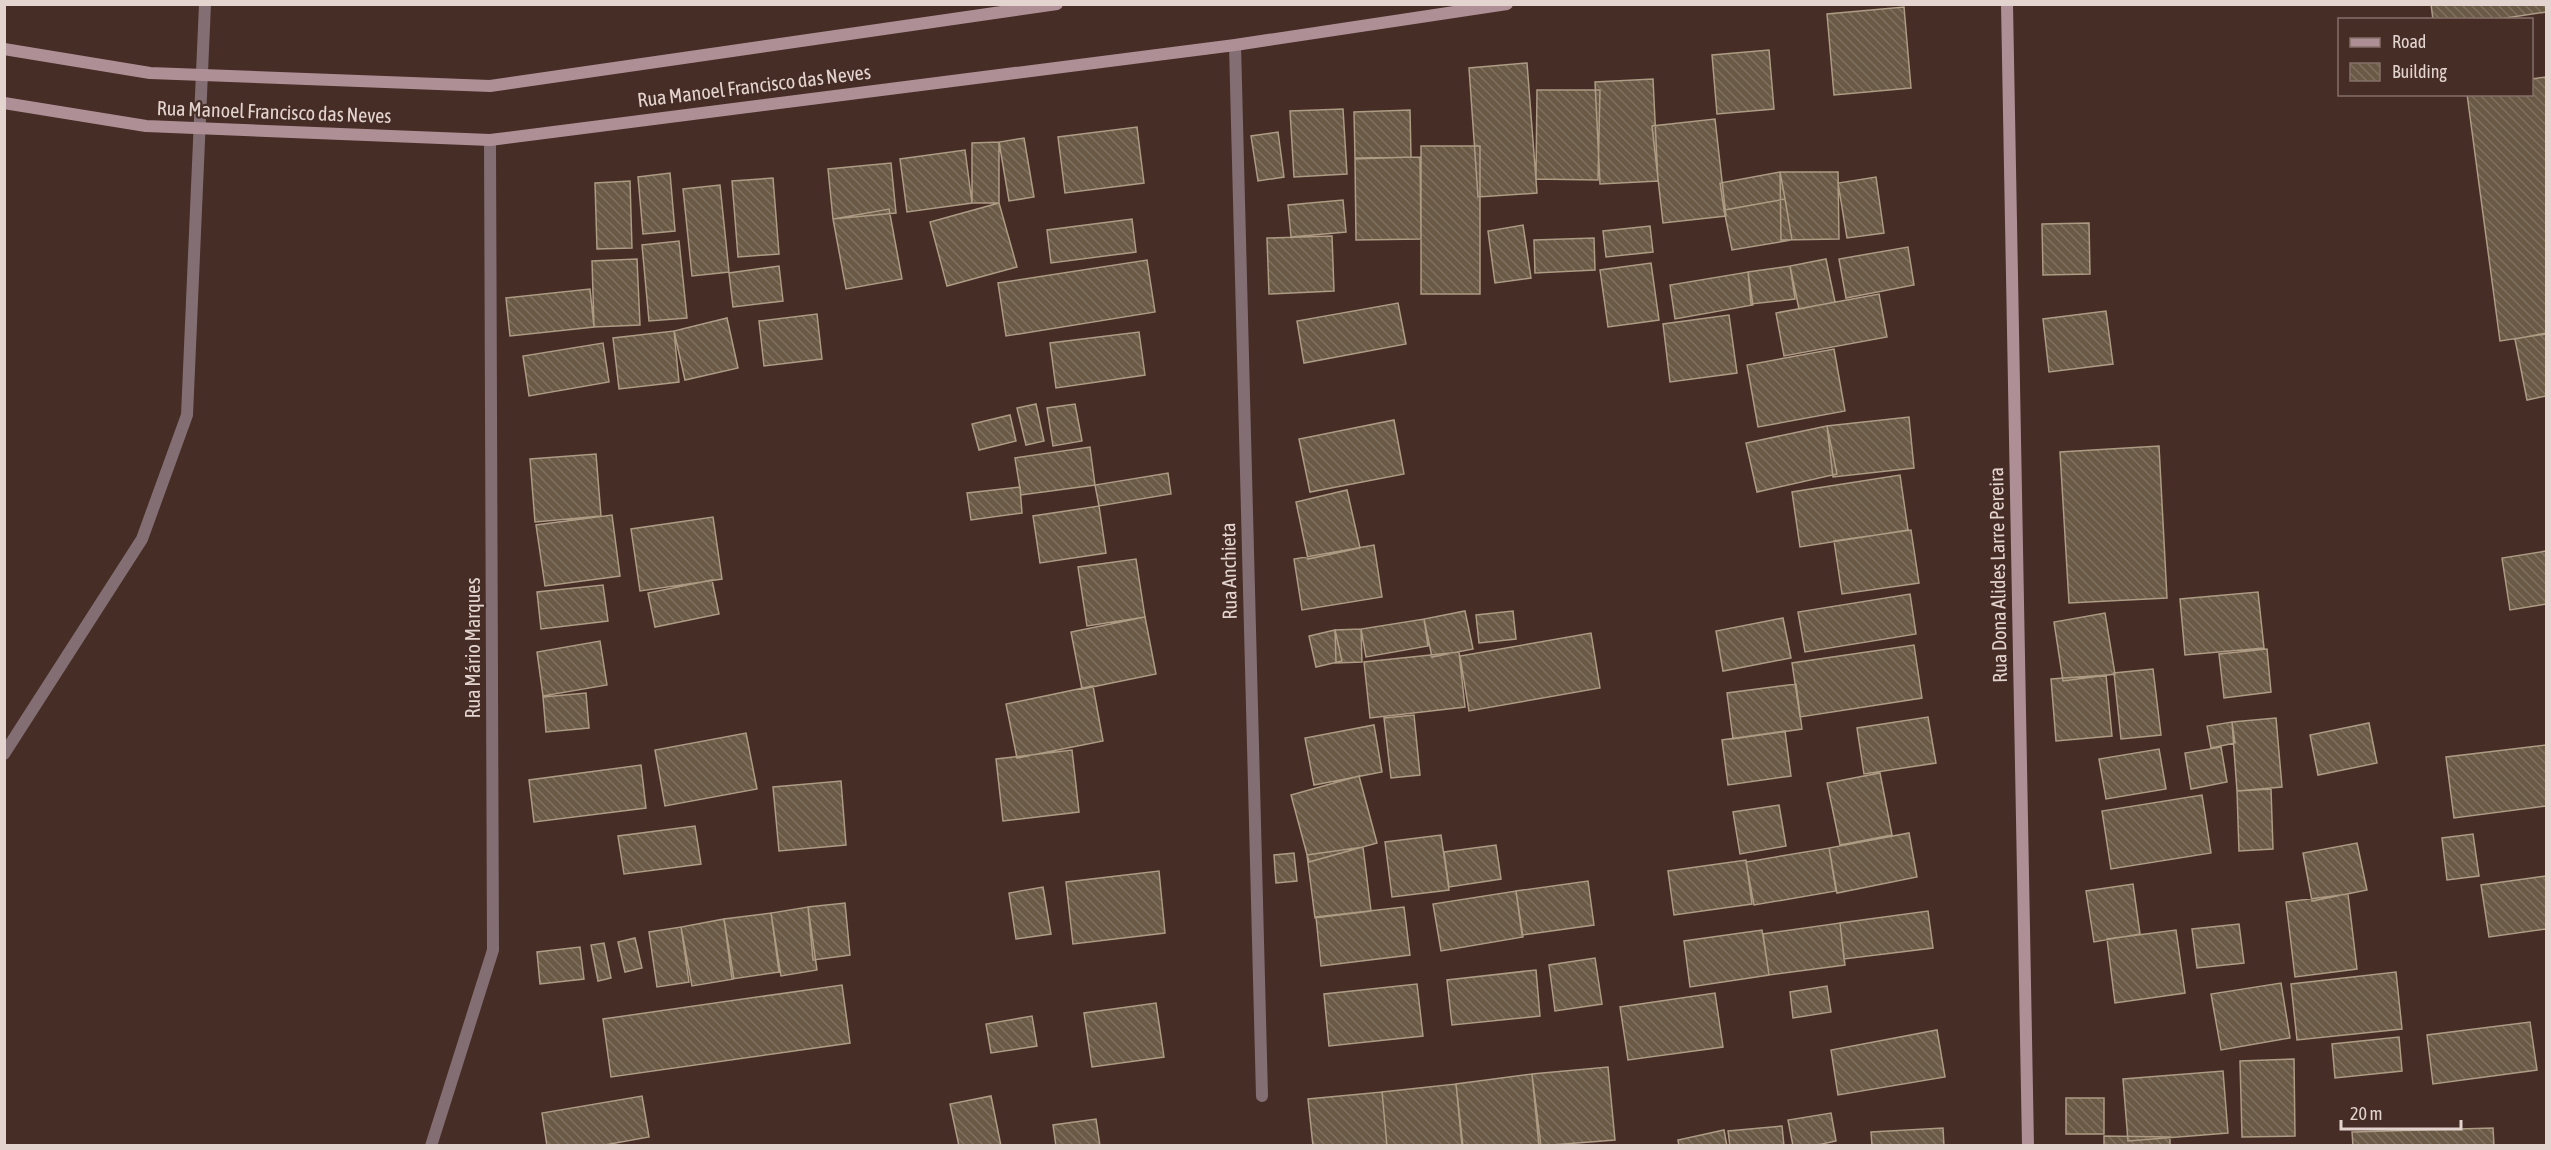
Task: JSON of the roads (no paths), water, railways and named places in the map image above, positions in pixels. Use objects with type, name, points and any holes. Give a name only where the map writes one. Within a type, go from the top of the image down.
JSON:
[{"type":"main road","name":"Rua Manoel Francisco das Neves","points":[[4,49],[150,73],[490,86],[1057,4]]},
{"type":"main road","name":"Rua Manoel Francisco das Neves","points":[[4,104],[146,126],[490,140],[1235,45],[1507,4]]},
{"type":"main road","name":"Rua Dona Alides Larre Pereira","points":[[2007,4],[2028,1146]]},
{"type":"street","points":[[4,754],[142,539],[187,415],[205,4]]},
{"type":"street","name":"Rua Anchieta","points":[[1235,45],[1262,1096]]},
{"type":"street","name":"Rua Mário Marques","points":[[431,1146],[493,950],[490,140]]}]
